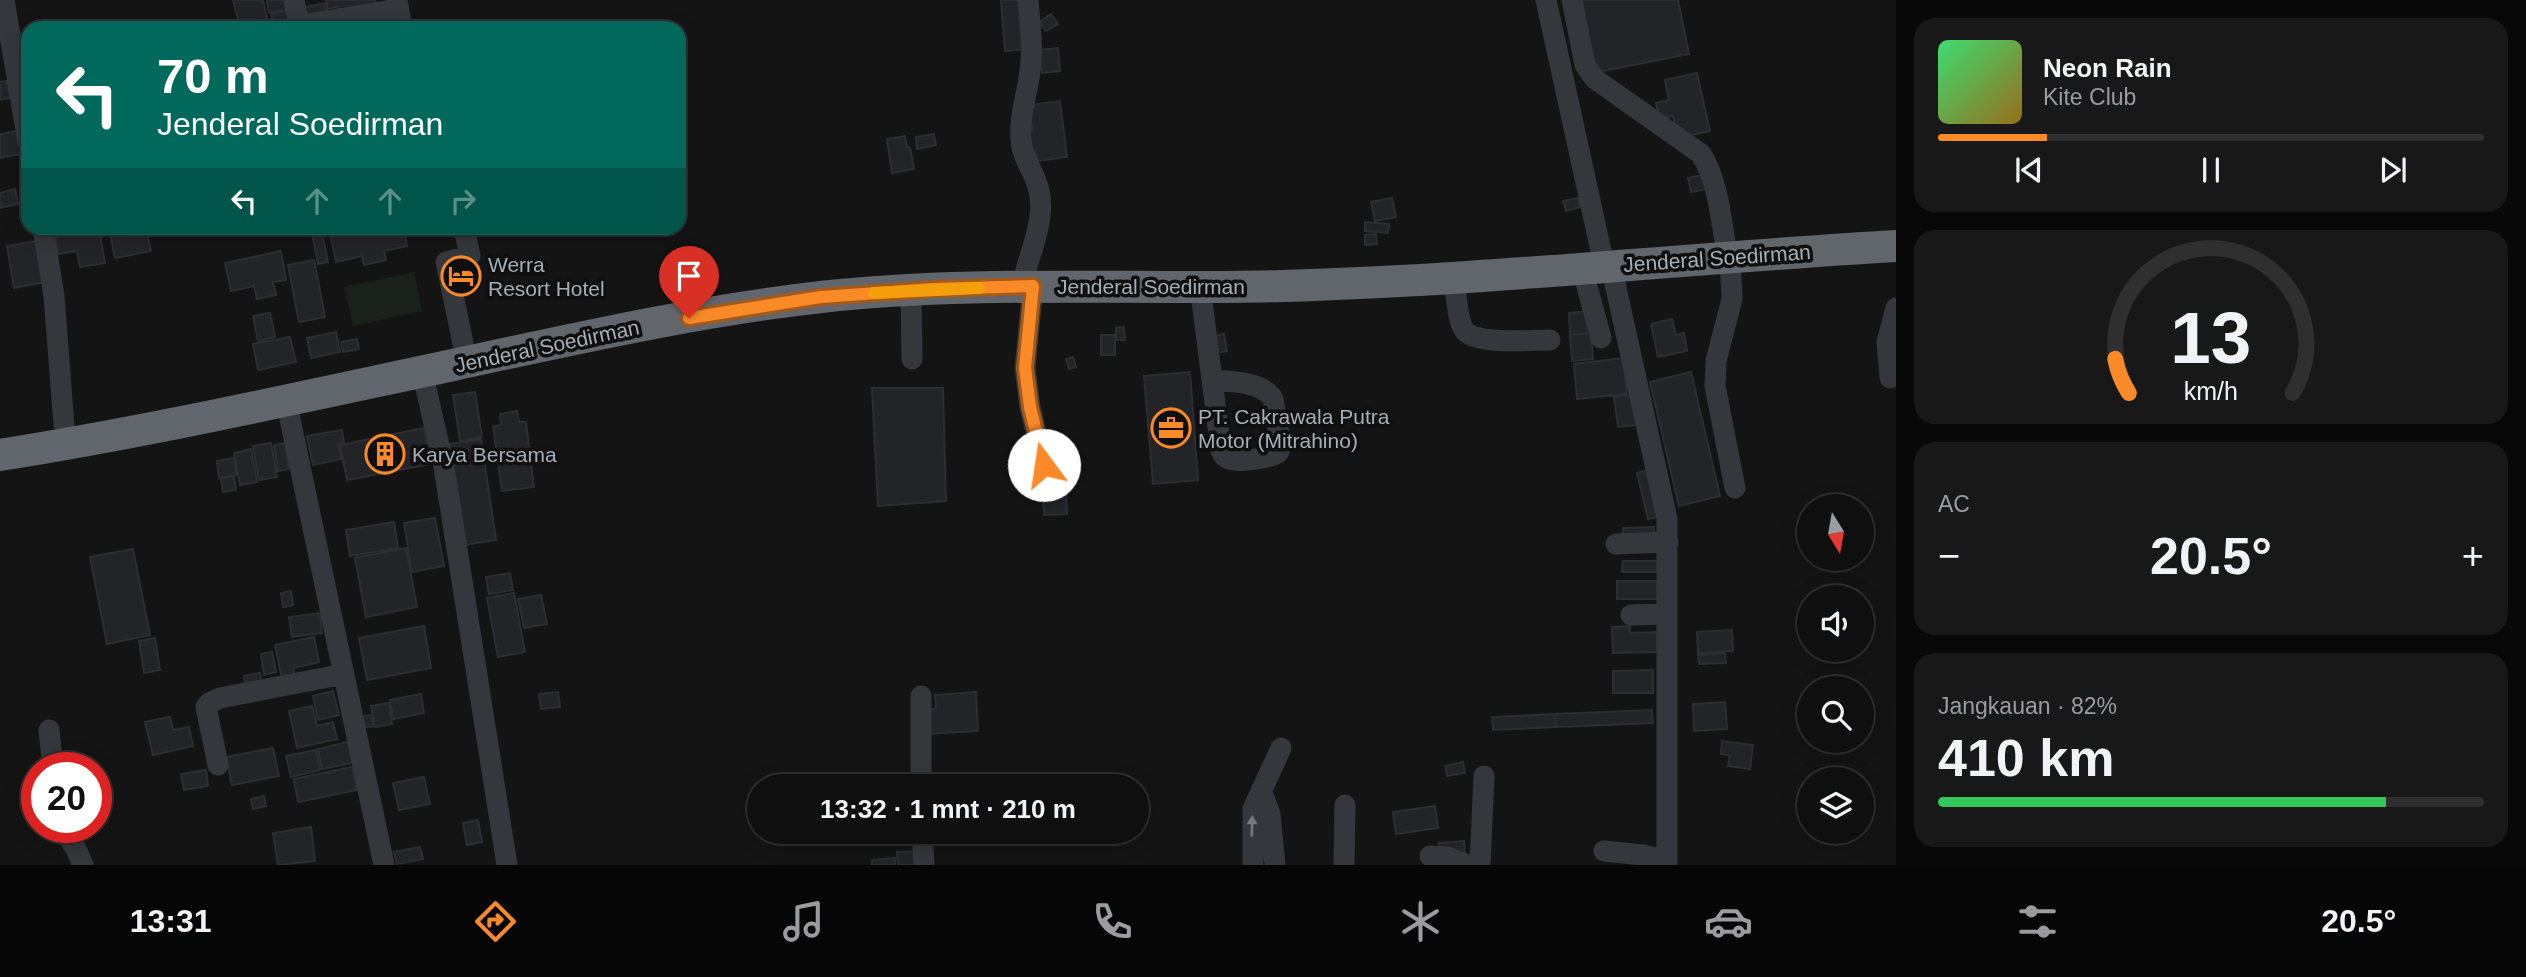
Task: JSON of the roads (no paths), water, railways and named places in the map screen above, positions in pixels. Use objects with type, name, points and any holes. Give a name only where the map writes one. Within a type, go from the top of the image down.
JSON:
[{"type":"highway","name":"Jenderal Soedirman","points":[[0,436],[628,310],[820,279],[929,272],[1200,286],[1454,278],[1896,230]]},
{"type":"highway","name":"Jenderal Soedirman","points":[[1727,249],[1896,247]]},
{"type":"highway","name":"Jenderal Soedirman","points":[[0,455],[69,444],[620,330],[821,297],[1029,278],[1284,268],[1598,261]]},
{"type":"street","points":[[4,0],[21,101]]},
{"type":"street","points":[[294,0],[298,21]]},
{"type":"street","points":[[1028,0],[1031,59],[1022,103],[1021,141],[1024,157],[1036,179],[1041,196],[1041,212],[1029,278],[1025,368],[1030,407],[1044,465]]},
{"type":"street","points":[[1546,0],[1598,261],[1665,505],[1668,542],[1667,863],[1643,855],[1604,851]]},
{"type":"street","points":[[1572,0],[1585,65],[1595,79],[1701,153],[1709,166],[1727,249],[1732,299],[1716,361],[1715,386],[1735,488]]},
{"type":"street","points":[[333,21],[399,12]]},
{"type":"street","points":[[44,235],[56,308],[64,425]]},
{"type":"street","points":[[463,342],[446,261],[470,256],[466,235]]},
{"type":"street","points":[[1598,261],[1601,338]]},
{"type":"street","points":[[1454,278],[1465,332],[1479,339],[1550,340]]},
{"type":"street","points":[[1200,286],[1212,380]]},
{"type":"street","points":[[911,290],[912,359]]},
{"type":"street","points":[[1890,378],[1887,342],[1896,308]]},
{"type":"street","points":[[422,371],[444,467],[507,865]]},
{"type":"street","points":[[286,400],[384,865]]},
{"type":"street","points":[[1616,544],[1668,542]]},
{"type":"street","points":[[1631,615],[1667,614]]},
{"type":"street","points":[[218,765],[206,707],[209,703],[220,698],[344,674]]},
{"type":"street","points":[[921,696],[921,774]]},
{"type":"street","points":[[49,730],[51,752]]},
{"type":"street","points":[[1261,790],[1270,814],[1275,861],[1253,861],[1253,809],[1261,790],[1281,748]]},
{"type":"street","points":[[1480,865],[1484,776]]},
{"type":"street","points":[[1344,865],[1346,805]]},
{"type":"street","points":[[72,843],[83,865]]},
{"type":"street","points":[[923,844],[924,865]]},
{"type":"street","points":[[1430,856],[1447,857],[1468,865]]},
{"type":"place","name":"Werra Resort Hotel","points":[[461,276]]},
{"type":"place","name":"PT. Cakrawala Putra Motor (Mitrahino)","points":[[1171,428]]},
{"type":"place","name":"Karya Bersama","points":[[385,454]]}]
